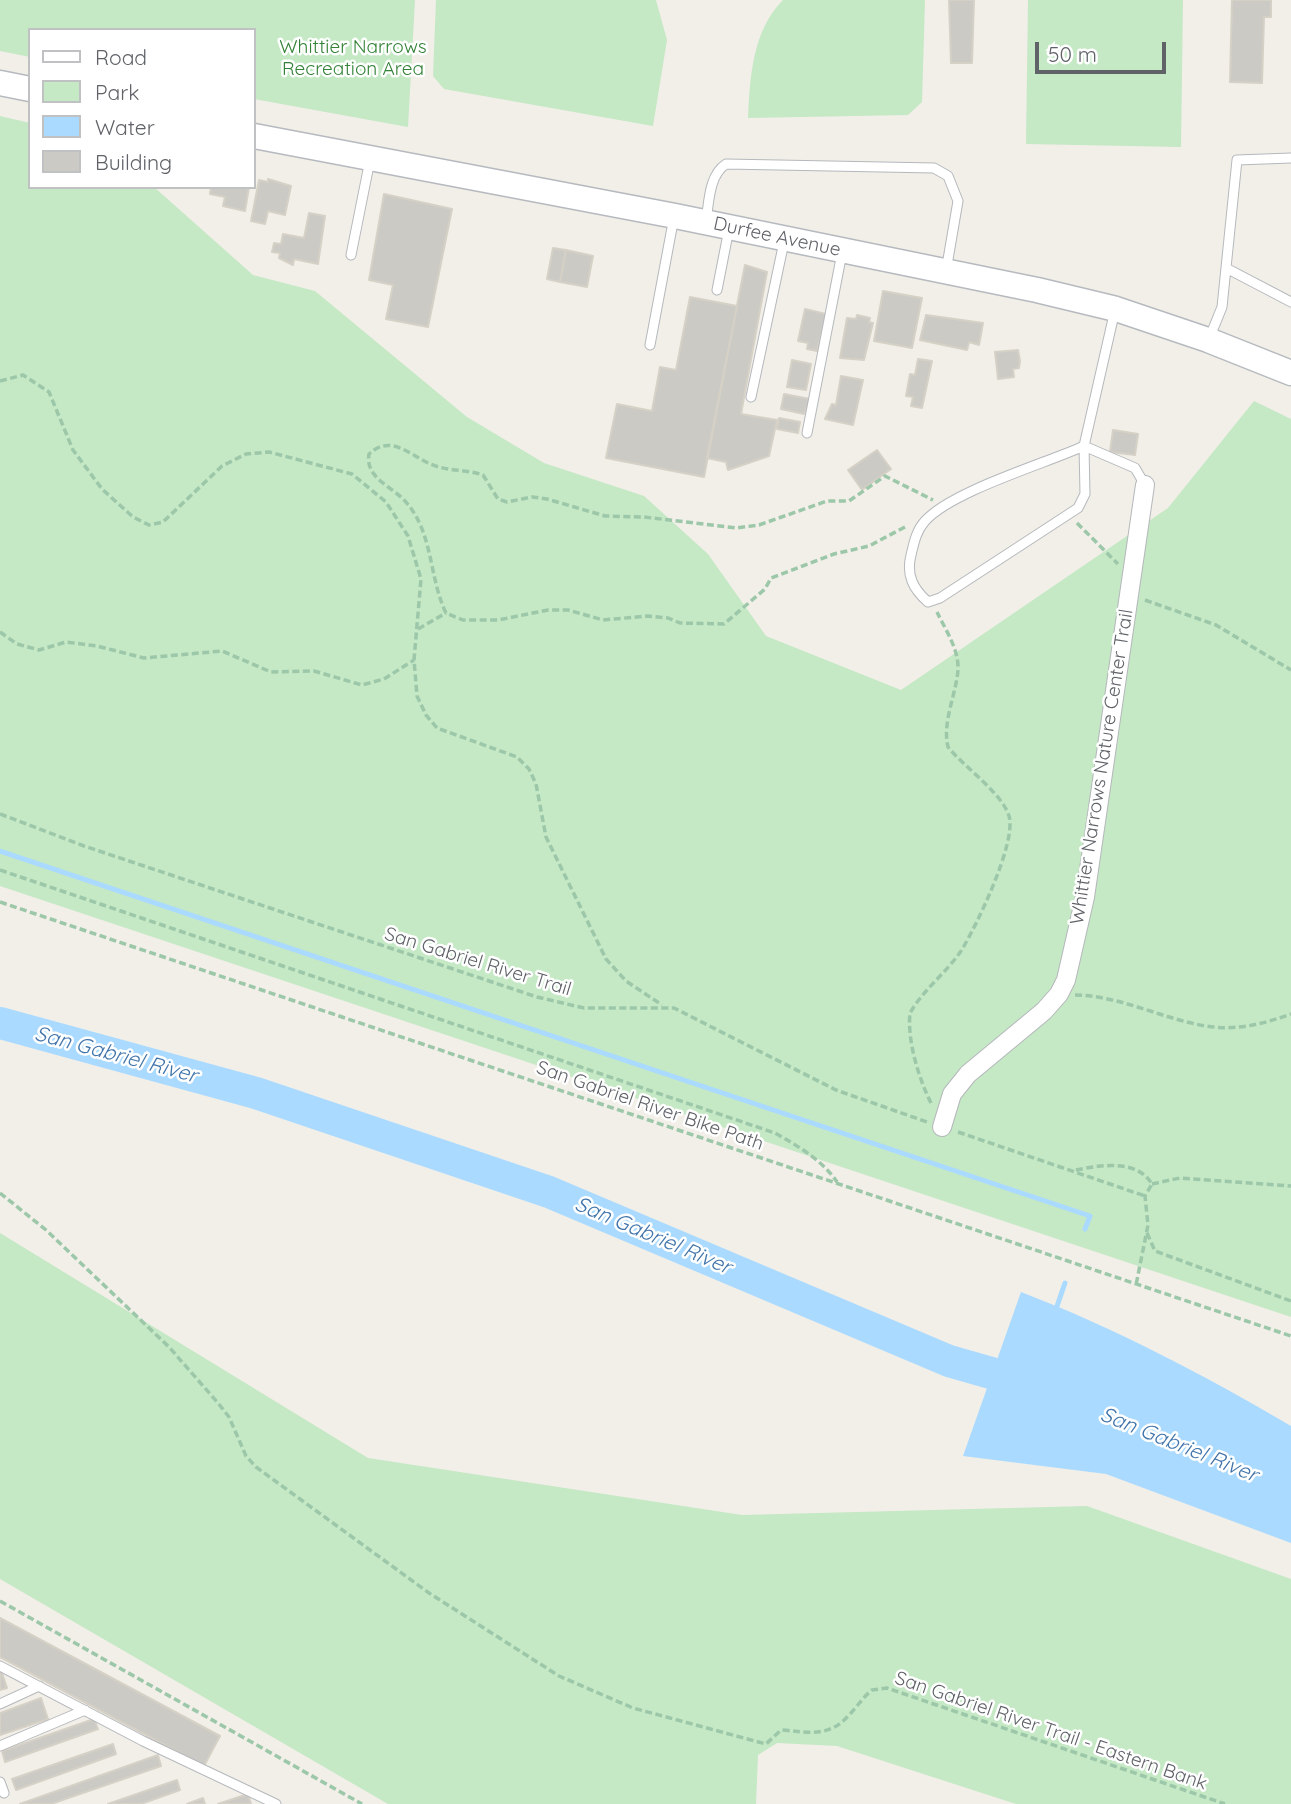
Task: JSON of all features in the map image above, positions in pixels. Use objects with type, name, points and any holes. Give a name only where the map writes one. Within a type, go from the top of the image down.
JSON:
[{"type":"main road","points":[[0,83],[28,89]]},
{"type":"main road","name":"Durfee Avenue","points":[[256,136],[675,216],[1116,309],[1208,340],[1291,373]]},
{"type":"street","points":[[1130,579],[1145,485]]},
{"type":"street","name":"Whittier Narrows Nature Center Trail","points":[[1059,995],[1066,980],[1085,897],[1130,579]]},
{"type":"street","points":[[942,1127],[952,1094],[968,1073],[1059,995]]},
{"type":"lane","points":[[351,255],[370,158]]},
{"type":"lane","points":[[1208,340],[1222,307],[1237,160],[1291,158]]},
{"type":"lane","points":[[717,290],[717,225],[711,189],[719,169],[726,164],[934,168],[948,176],[958,201],[946,272]]},
{"type":"lane","points":[[650,345],[675,216]]},
{"type":"lane","points":[[751,397],[784,240]]},
{"type":"lane","points":[[807,433],[843,251]]},
{"type":"lane","points":[[1226,268],[1291,302]]},
{"type":"lane","points":[[1116,309],[1084,446],[1085,494],[1078,508],[934,600],[928,602],[916,592],[911,581],[910,560],[920,528],[943,506],[1084,446],[1135,468],[1145,485]]},
{"type":"lane","points":[[0,1666],[276,1804]]},
{"type":"lane","points":[[0,1704],[39,1686]]},
{"type":"lane","points":[[0,1746],[85,1710]]},
{"type":"lane","points":[[0,1782],[4,1793]]},
{"type":"path","points":[[0,381],[23,375],[49,392],[74,450],[102,489],[134,517],[149,525],[163,522],[222,466],[246,454],[269,452],[352,474],[363,480],[386,502],[408,536],[421,579],[414,660],[417,696],[426,715],[438,728],[517,757],[529,769],[536,785],[546,837],[606,959],[626,981],[664,1006]]},
{"type":"path","points":[[912,520],[893,535],[869,546],[834,554],[771,578],[765,589],[724,624],[680,623],[668,618],[648,616],[603,620],[568,610],[548,610],[498,620],[463,620],[446,613],[440,601],[428,545],[417,520],[404,499],[372,472],[369,454],[377,446],[393,444],[438,467],[483,475],[498,499],[507,502],[547,499],[605,516],[644,517],[736,528],[759,525],[827,501],[849,501],[885,476],[943,506]]},
{"type":"path","points":[[363,480],[372,472]]},
{"type":"path","points":[[926,508],[934,501]]},
{"type":"path","name":"Whittier Narrows Nature Center Trail","points":[[1071,514],[1130,579],[1141,599],[1177,609],[1216,625],[1291,670]]},
{"type":"path","points":[[934,600],[955,652],[958,669],[951,697],[948,747],[998,799],[1009,815],[1010,829],[1007,848],[962,950],[909,1013],[920,1073],[942,1127],[1145,1196]]},
{"type":"path","points":[[418,629],[446,613]]},
{"type":"path","points":[[0,632],[17,644],[39,650],[66,642],[97,646],[144,658],[222,651],[271,672],[314,671],[362,685],[384,679],[414,660]]},
{"type":"path","name":"San Gabriel River Trail","points":[[0,814],[83,846],[537,997],[596,1009],[664,1006],[695,1017],[836,1090],[942,1127]]},
{"type":"path","points":[[0,870],[775,1133],[804,1150],[830,1172],[838,1184]]},
{"type":"path","name":"San Gabriel River Bike Path","points":[[0,902],[1291,1336]]},
{"type":"path","points":[[1059,995],[1092,995],[1129,1002],[1205,1026],[1257,1025],[1291,1014]]},
{"type":"path","points":[[1074,1170],[1097,1166],[1128,1167],[1141,1172],[1152,1184]]},
{"type":"path","points":[[1136,1284],[1149,1214],[1145,1196],[1152,1184],[1180,1178],[1291,1186]]},
{"type":"path","name":"San Gabriel River Trail - Eastern Bank","points":[[0,1193],[46,1230],[169,1347],[229,1417],[250,1461],[429,1593],[559,1676],[643,1712],[719,1729],[766,1744],[781,1730],[810,1734],[831,1731],[847,1718],[872,1690],[887,1689],[1225,1804]]},
{"type":"path","points":[[1147,1233],[1155,1251],[1291,1301]]},
{"type":"path","points":[[0,1601],[362,1804]]},
{"type":"green space","name":"Whittier Narrows Recreation Area","points":[[0,0],[415,0],[408,127],[256,99],[256,28],[28,28],[28,57],[0,51]]},
{"type":"green space","points":[[436,0],[656,0],[667,40],[653,126],[444,89],[433,76]]},
{"type":"green space","points":[[783,0],[925,0],[922,102],[908,115],[748,118],[752,71],[759,40],[773,12]]},
{"type":"green space","points":[[1028,0],[1183,0],[1181,147],[1026,144]]},
{"type":"green space","points":[[0,116],[28,123],[28,189],[156,189],[253,275],[315,291],[467,417],[544,463],[644,496],[708,554],[766,636],[901,690],[1168,508],[1254,401],[1291,419],[1291,1317],[0,886]]},
{"type":"green space","points":[[0,1233],[368,1458],[742,1515],[1087,1506],[1291,1579],[1291,1804],[1016,1804],[837,1746],[777,1743],[758,1755],[756,1804],[388,1804],[0,1579]]},
{"type":"water","points":[[1021,1292],[1159,1353],[1291,1426],[1291,1543],[1106,1474],[963,1456]]},
{"type":"building","points":[[949,0],[974,0],[972,63],[951,63]]},
{"type":"building","points":[[1232,0],[1271,0],[1271,17],[1264,17],[1262,83],[1230,82]]},
{"type":"building","points":[[268,179],[291,186],[285,215],[268,211],[265,224],[251,221],[259,180],[268,182]]},
{"type":"building","points":[[211,189],[249,189],[245,211],[223,206],[225,197],[210,194]]},
{"type":"building","points":[[384,194],[452,209],[428,327],[386,319],[393,285],[369,280]]},
{"type":"building","points":[[309,213],[325,216],[318,264],[294,259],[293,265],[279,258],[280,253],[272,252],[274,243],[281,244],[283,234],[304,238]]},
{"type":"building","points":[[553,248],[566,250],[560,282],[547,279]]},
{"type":"building","points":[[566,250],[593,256],[587,287],[560,282]]},
{"type":"building","points":[[745,265],[767,272],[741,414],[777,420],[769,456],[728,470],[726,462],[707,458]]},
{"type":"building","points":[[883,291],[922,298],[912,348],[874,341]]},
{"type":"building","points":[[690,297],[737,306],[704,477],[606,458],[617,404],[652,411],[660,367],[676,370]]},
{"type":"building","points":[[805,309],[826,314],[817,351],[807,349],[808,343],[798,341]]},
{"type":"building","points":[[857,315],[870,318],[869,322],[873,323],[864,360],[840,358],[847,318],[856,319]]},
{"type":"building","points":[[926,315],[983,323],[979,345],[969,342],[967,350],[920,340]]},
{"type":"building","points":[[1018,350],[1019,368],[1013,369],[1014,377],[998,379],[995,352]]},
{"type":"building","points":[[918,359],[932,361],[922,408],[911,406],[913,397],[906,396],[910,374],[915,375]]},
{"type":"building","points":[[792,360],[811,364],[806,390],[787,387]]},
{"type":"building","points":[[841,376],[863,380],[853,425],[825,419],[832,404],[836,405]]},
{"type":"building","points":[[784,394],[810,399],[804,414],[781,409]]},
{"type":"building","points":[[779,418],[800,422],[798,433],[777,429]]},
{"type":"building","points":[[1113,430],[1138,434],[1135,455],[1110,452]]},
{"type":"building","points":[[877,450],[891,469],[862,490],[848,470]]},
{"type":"building","points":[[0,1618],[220,1736],[204,1766],[0,1657]]},
{"type":"building","points":[[0,1667],[7,1688],[0,1690]]},
{"type":"building","points":[[41,1698],[48,1719],[0,1735],[0,1713]]},
{"type":"building","points":[[94,1719],[98,1729],[5,1762],[2,1751]]},
{"type":"building","points":[[113,1744],[116,1754],[16,1790],[12,1779]]},
{"type":"building","points":[[158,1755],[161,1766],[51,1804],[20,1804]]},
{"type":"building","points":[[177,1780],[180,1790],[141,1804],[108,1804]]},
{"type":"building","points":[[248,1794],[251,1804],[218,1804]]},
{"type":"building","points":[[203,1798],[205,1804],[187,1804]]},
{"type":"waterway","points":[[0,851],[1090,1216],[1085,1229]]},
{"type":"waterway","name":"San Gabriel River","points":[[0,1023],[256,1093],[549,1192],[949,1361],[1033,1385]]},
{"type":"waterway","points":[[1055,1312],[1065,1283]]}]
